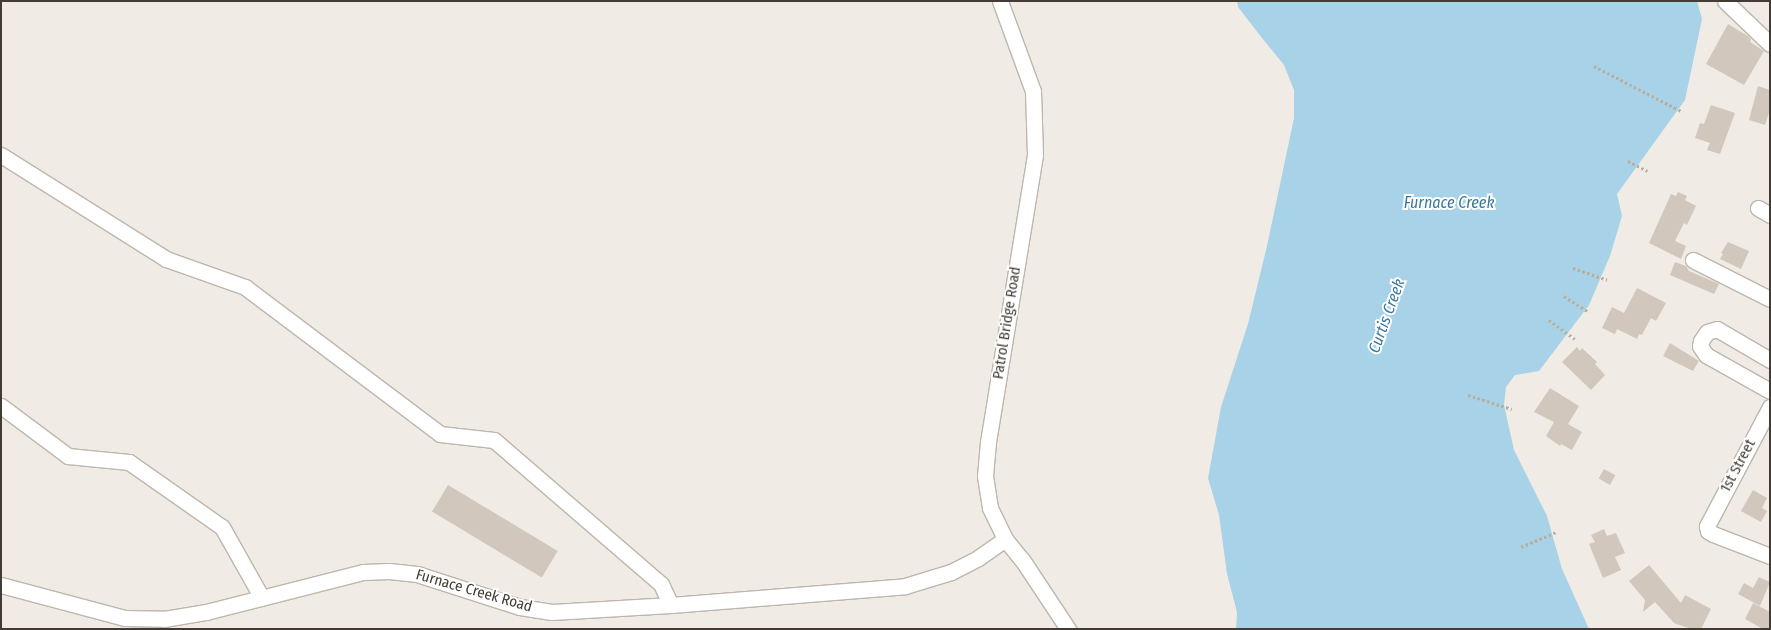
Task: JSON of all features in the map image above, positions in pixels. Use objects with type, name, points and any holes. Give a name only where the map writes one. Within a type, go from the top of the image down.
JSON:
[{"type":"street","name":"Patrol Bridge Road","points":[[1000,1],[1033,91],[1036,113],[1035,155],[988,442],[985,476],[990,508],[1005,539],[1023,561],[1068,629]]},
{"type":"street","points":[[1724,1],[1770,44]]},
{"type":"street","points":[[1,155],[166,259],[245,287],[440,434],[494,440],[661,584],[671,605]]},
{"type":"street","points":[[1694,260],[1770,298]]},
{"type":"street","points":[[1770,360],[1717,328],[1707,332],[1700,341],[1700,346],[1706,356],[1770,391]]},
{"type":"street","points":[[1,406],[68,456],[129,462],[222,527],[262,598]]},
{"type":"street","name":"1st Street","points":[[1770,407],[1707,526],[1708,531],[1712,534],[1770,556]]},
{"type":"street","name":"Furnace Creek Road","points":[[1,585],[125,618],[164,619],[206,612],[363,572],[389,571],[417,574],[520,607],[552,612],[671,605],[905,586],[951,572],[978,558],[1005,539]]},
{"type":"path","points":[[1594,66],[1683,112]]},
{"type":"path","points":[[1628,161],[1648,171]]},
{"type":"path","points":[[1573,268],[1607,280]]},
{"type":"path","points":[[1564,296],[1589,312]]},
{"type":"path","points":[[1549,320],[1574,339]]},
{"type":"path","points":[[1468,394],[1512,409]]},
{"type":"path","points":[[1520,547],[1557,532]]},
{"type":"water","name":"Furnace Creek","points":[[1237,1],[1697,1],[1702,19],[1685,100],[1617,194],[1622,216],[1610,256],[1589,305],[1539,371],[1515,375],[1506,387],[1504,405],[1514,450],[1547,516],[1562,569],[1589,629],[1236,629],[1237,612],[1227,574],[1219,515],[1208,478],[1221,407],[1248,324],[1267,246],[1294,118],[1294,90],[1284,65],[1238,7]]},
{"type":"building","points":[[1728,24],[1748,36],[1751,39],[1750,42],[1764,51],[1744,85],[1706,64]]},
{"type":"building","points":[[1758,86],[1770,90],[1770,110],[1765,125],[1749,120]]},
{"type":"building","points":[[1711,105],[1735,113],[1720,154],[1707,150],[1710,143],[1695,138],[1700,123],[1704,124]]},
{"type":"building","points":[[1678,192],[1687,196],[1685,200],[1696,206],[1687,225],[1684,223],[1675,241],[1686,246],[1681,259],[1649,243],[1671,194],[1676,196]]},
{"type":"building","points":[[1728,242],[1749,251],[1741,269],[1720,259],[1723,254],[1721,253]]},
{"type":"building","points":[[1675,262],[1686,266],[1689,271],[1719,284],[1714,294],[1670,275]]},
{"type":"building","points":[[1637,288],[1666,303],[1656,321],[1651,318],[1642,335],[1639,334],[1637,339],[1617,329],[1615,334],[1602,328],[1612,307],[1624,313]]},
{"type":"building","points":[[1670,343],[1699,361],[1693,371],[1663,356]]},
{"type":"building","points":[[1577,347],[1580,351],[1582,348],[1597,362],[1595,364],[1605,375],[1591,390],[1562,362]]},
{"type":"building","points":[[1550,388],[1579,406],[1568,424],[1582,432],[1572,450],[1561,444],[1560,446],[1546,436],[1554,422],[1534,412]]},
{"type":"building","points":[[1604,469],[1615,475],[1610,485],[1599,479]]},
{"type":"building","points":[[448,485],[558,551],[542,577],[432,512]]},
{"type":"building","points":[[1753,490],[1767,498],[1762,508],[1767,511],[1761,522],[1741,511]]},
{"type":"building","points":[[1604,529],[1607,536],[1616,533],[1625,553],[1615,557],[1621,570],[1603,578],[1589,544],[1595,542],[1591,535]]},
{"type":"building","points":[[1649,565],[1681,603],[1685,595],[1711,609],[1701,629],[1691,629],[1674,623],[1655,602],[1643,612],[1645,600],[1629,581]]},
{"type":"building","points":[[1759,577],[1770,582],[1760,606],[1738,594],[1744,583],[1753,588]]},
{"type":"building","points":[[1753,603],[1770,612],[1770,629],[1763,629],[1745,619]]},
{"type":"water label","name":"Curtis Creek","points":[[1387,316]]}]
